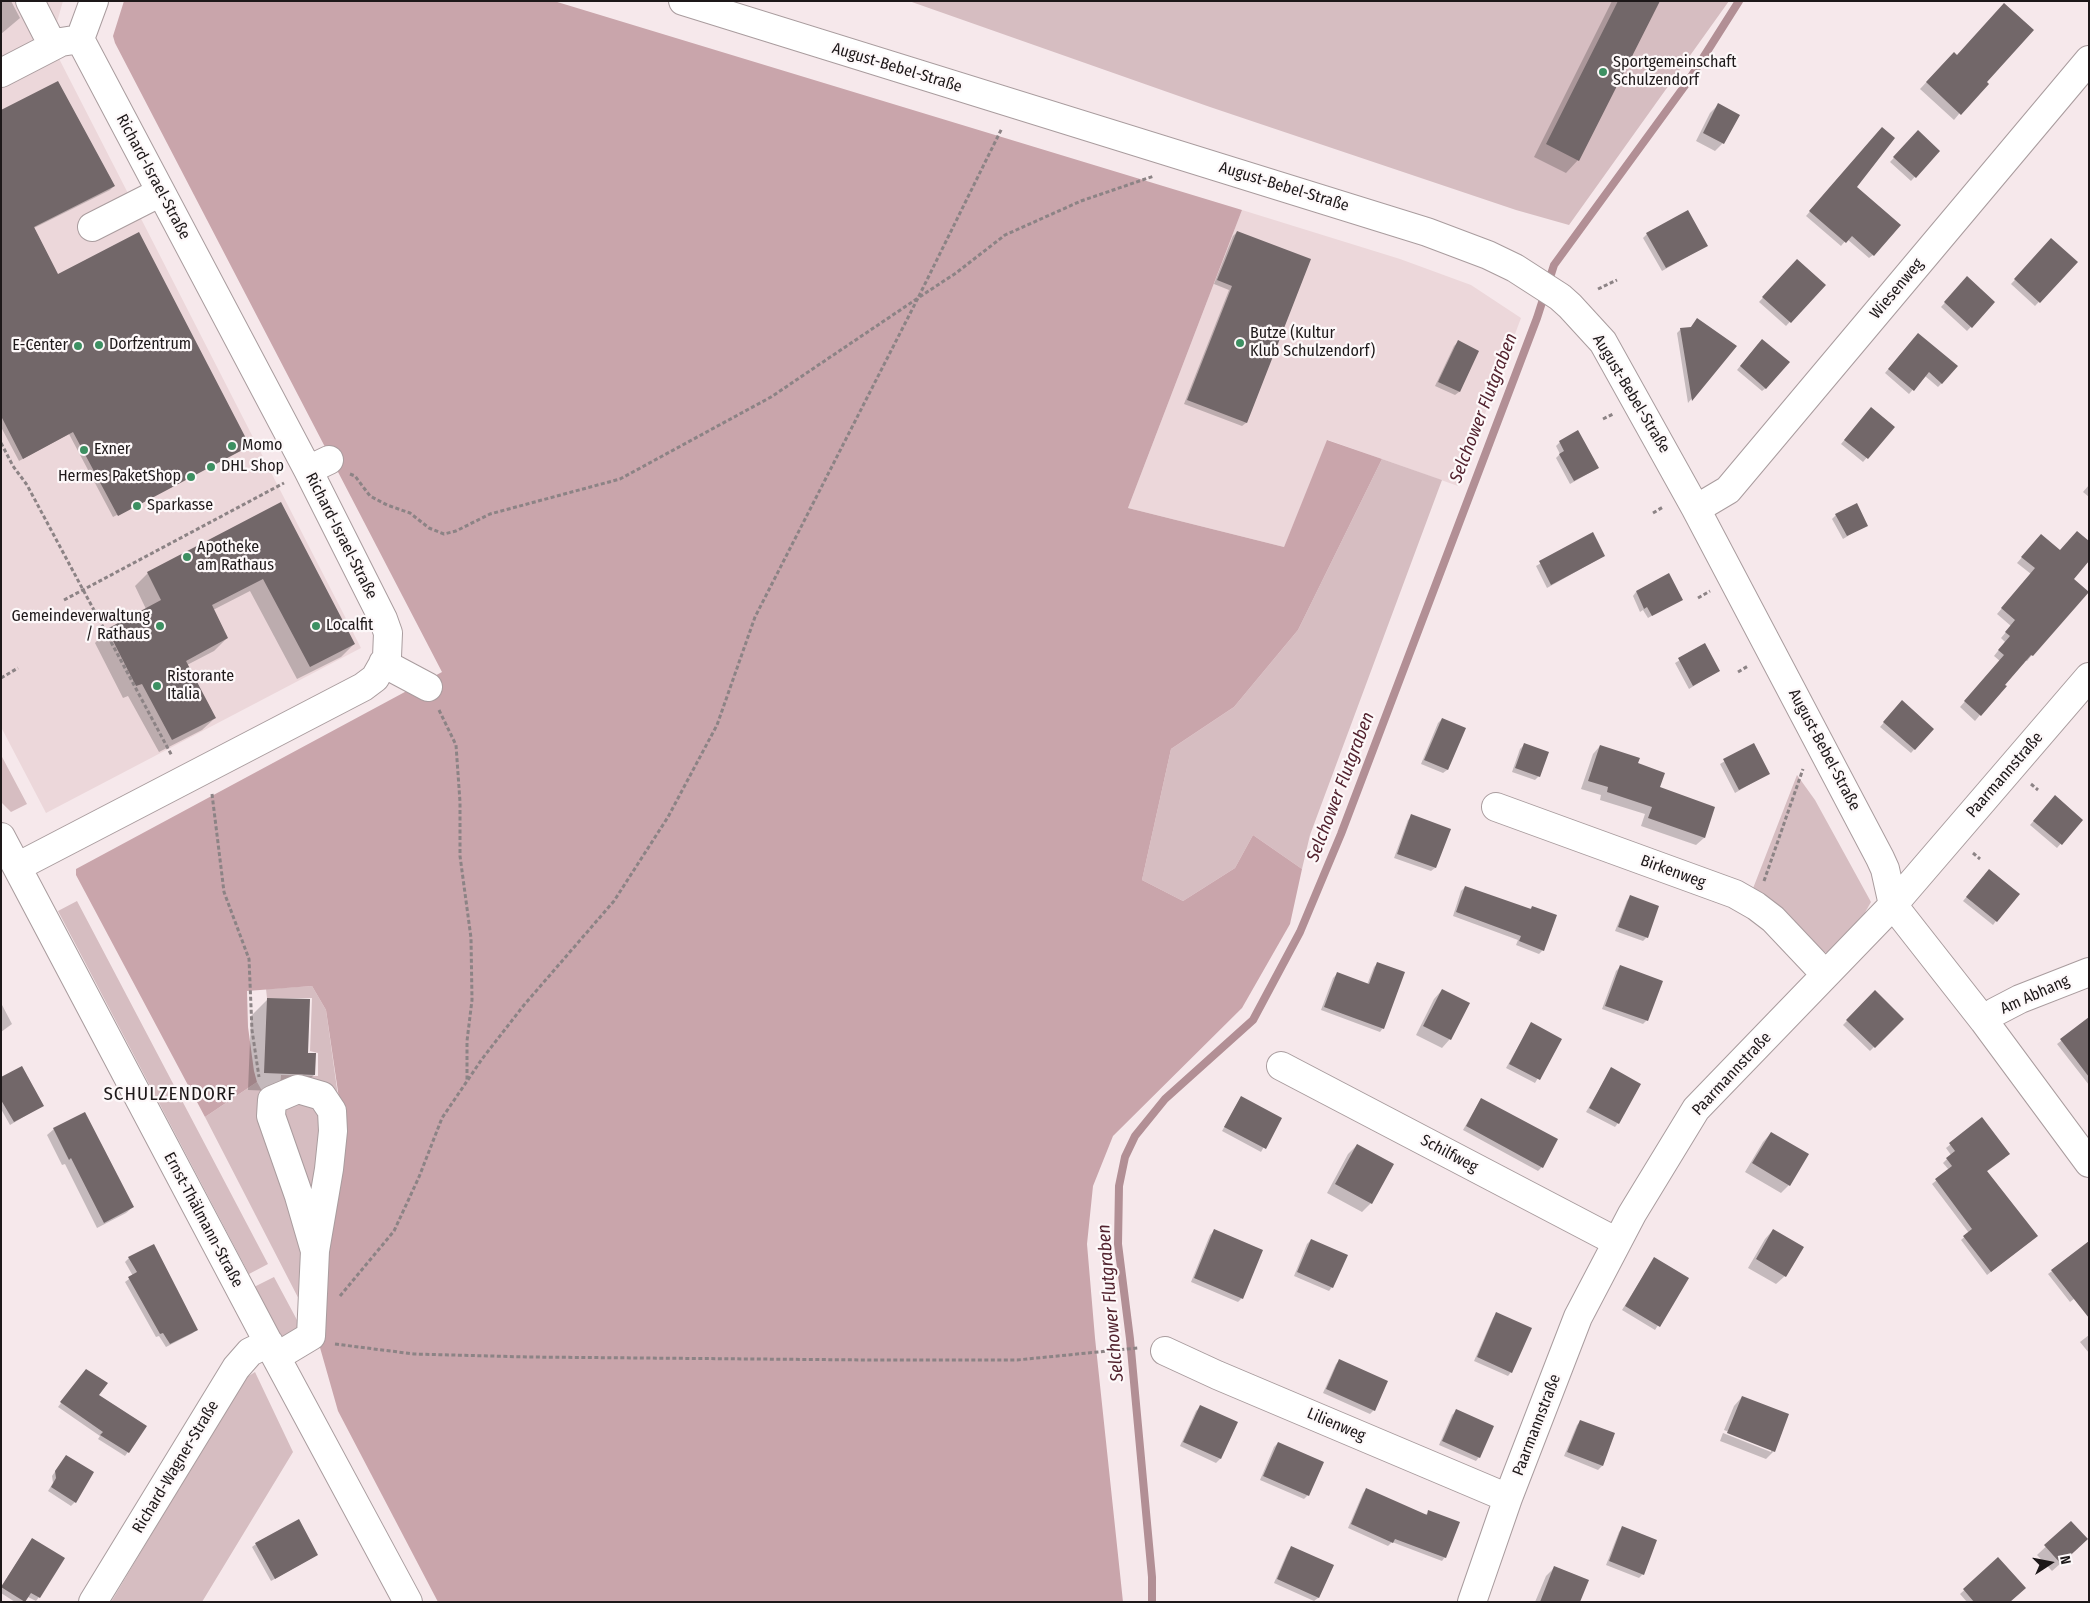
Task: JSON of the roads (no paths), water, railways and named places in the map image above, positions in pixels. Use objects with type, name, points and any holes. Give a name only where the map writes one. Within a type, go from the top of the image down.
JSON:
[{"type":"street","points":[[30,1],[53,46]]},
{"type":"street","points":[[1,73],[61,42],[80,38],[94,1]]},
{"type":"street","name":"August-Bebel-Straße","points":[[683,1],[1428,232],[1488,255],[1515,268],[1570,306],[1604,342],[1696,508],[1880,858],[1885,869],[1893,905],[1984,1021],[2089,1163]]},
{"type":"street","name":"Richard-Israel-Straße","points":[[17,867],[363,687],[375,678],[387,657],[388,633],[328,468],[161,192],[80,38]]},
{"type":"street","name":"Wiesenweg","points":[[1696,508],[1728,490],[2089,60]]},
{"type":"street","points":[[92,228],[161,192]]},
{"type":"street","points":[[383,664],[428,687]]},
{"type":"street","name":"Paarmannstraße","points":[[1472,1602],[1508,1498],[1578,1317],[1617,1242],[1659,1168],[1696,1109],[1893,905],[2089,677]]},
{"type":"street","name":"Birkenweg","points":[[1496,807],[1735,894],[1756,906],[1773,919],[1826,974]]},
{"type":"street","name":"Ernst-Thälmann-Straße","points":[[1,837],[272,1350],[408,1602]]},
{"type":"street","name":"Am Abhang","points":[[1984,1021],[1995,1012],[2020,999],[2089,972]]},
{"type":"street","name":"Schilfweg","points":[[1281,1066],[1617,1242]]},
{"type":"street","points":[[298,1089],[322,1096],[332,1111],[333,1131],[329,1169],[315,1251],[299,1196],[271,1116],[272,1100],[298,1089]]},
{"type":"street","name":"Richard-Wagner-Straße","points":[[93,1602],[236,1368],[250,1352],[272,1350],[310,1336],[315,1251]]},
{"type":"street","name":"Lilienweg","points":[[1165,1351],[1209,1372],[1508,1498]]},
{"type":"waterway","name":"Selchower Flutgraben","points":[[1152,1602],[1152,1577],[1130,1339],[1118,1244],[1119,1186],[1125,1157],[1135,1136],[1165,1099],[1253,1020],[1300,932],[1341,834],[1537,318],[1554,265],[1689,80],[1739,1]]},
{"type":"place","name":"Sportgemeinschaft Schulzendorf","points":[[1603,72]]},
{"type":"place","name":"Butze (Kultur Klub Schulzendorf)","points":[[1240,343]]},
{"type":"place","name":"Dorfzentrum","points":[[99,345]]},
{"type":"place","name":"E-Center","points":[[78,346]]},
{"type":"place","name":"Momo","points":[[232,446]]},
{"type":"place","name":"Exner","points":[[84,450]]},
{"type":"place","name":"DHL Shop","points":[[211,467]]},
{"type":"place","name":"Hermes PaketShop","points":[[191,477]]},
{"type":"place","name":"Sparkasse","points":[[137,506]]},
{"type":"place","name":"Apotheke am Rathaus","points":[[187,557]]},
{"type":"place","name":"Gemeindeverwaltung / Rathaus","points":[[160,626]]},
{"type":"place","name":"Localfit","points":[[316,626]]},
{"type":"place","name":"Ristorante Italia","points":[[157,686]]},
{"type":"district","name":"SCHULZENDORF","points":[[170,1095]]}]
